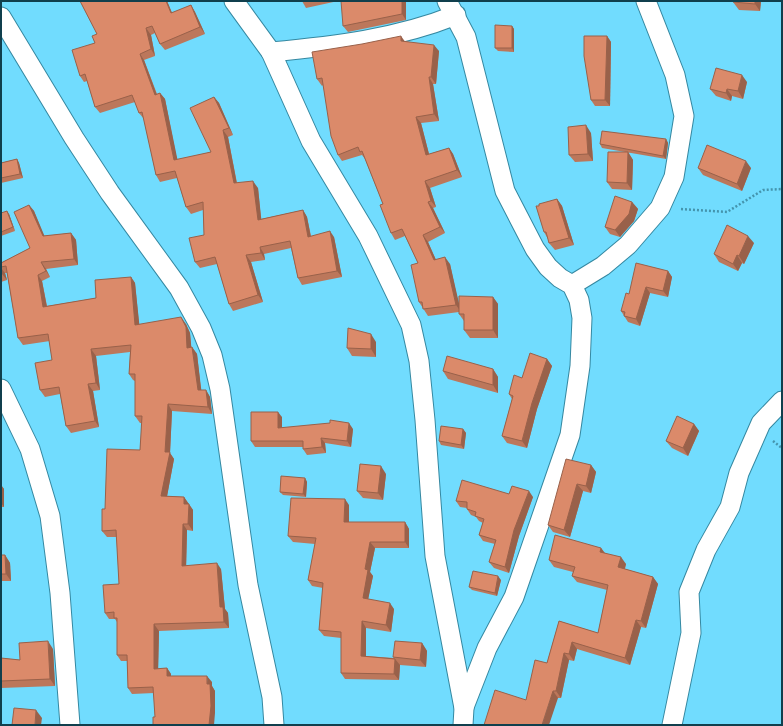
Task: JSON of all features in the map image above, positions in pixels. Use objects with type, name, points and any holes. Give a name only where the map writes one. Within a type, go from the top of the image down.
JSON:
[{"type":"street","points":[[234,1],[271,52],[311,141],[346,197],[368,236],[411,325],[419,361],[435,556],[463,716]]},
{"type":"street","points":[[572,285],[603,266],[628,245],[660,208],[674,177],[684,116],[674,75],[646,1]]},
{"type":"street","points":[[271,52],[346,44],[426,27],[452,8],[466,37],[505,191],[535,249],[548,267],[560,278],[572,285],[579,300],[582,318],[580,366],[570,435],[514,597],[487,648],[463,716]]},
{"type":"street","points":[[1,17],[106,187],[179,288],[201,328],[212,355],[220,389],[248,585],[272,697],[274,725]]},
{"type":"street","points":[[1,389],[30,449],[50,516],[60,593],[70,725]]},
{"type":"street","points":[[672,725],[691,633],[689,592],[706,550],[730,507],[739,473],[761,423],[782,401]]},
{"type":"path","points":[[660,208],[727,212],[763,190],[782,189]]},
{"type":"building","points":[[80,1],[166,1],[171,13],[191,5],[200,27],[160,44],[152,26],[146,28],[151,49],[140,54],[155,95],[160,93],[174,160],[211,152],[190,108],[214,97],[229,128],[223,130],[234,183],[253,181],[258,220],[303,210],[308,237],[330,231],[337,271],[298,278],[290,241],[260,247],[261,253],[246,255],[258,295],[229,304],[215,257],[195,262],[189,238],[204,235],[203,202],[186,207],[175,171],[156,175],[142,112],[139,113],[132,95],[95,107],[85,74],[80,76],[72,50],[95,43],[92,36],[97,34]]},
{"type":"building","points":[[341,1],[402,1],[402,14],[343,26]]},
{"type":"building","points":[[755,1],[755,4],[733,2]]},
{"type":"building","points":[[495,25],[512,26],[512,48],[495,48]]},
{"type":"building","points":[[401,36],[401,41],[434,45],[431,77],[429,77],[434,114],[416,117],[426,155],[449,148],[457,170],[425,181],[431,201],[428,202],[440,227],[423,235],[434,260],[445,257],[456,305],[423,309],[422,302],[419,302],[411,265],[418,263],[402,229],[391,233],[380,205],[383,204],[362,151],[360,152],[358,147],[338,155],[331,136],[322,78],[317,79],[312,52]]},
{"type":"building","points":[[584,36],[607,36],[605,100],[591,100],[584,56]]},
{"type":"building","points":[[716,68],[742,75],[738,91],[727,89],[726,93],[710,89]]},
{"type":"building","points":[[586,125],[588,154],[569,155],[568,127]]},
{"type":"building","points":[[602,131],[666,139],[663,156],[600,144]]},
{"type":"building","points":[[707,145],[746,161],[737,184],[698,168]]},
{"type":"building","points":[[608,152],[628,152],[627,183],[607,182]]},
{"type":"building","points":[[17,159],[20,174],[1,178],[1,163]]},
{"type":"building","points":[[615,196],[632,202],[629,214],[615,230],[605,227]]},
{"type":"building","points":[[557,199],[569,238],[549,243],[536,206]]},
{"type":"building","points":[[29,205],[43,236],[71,233],[74,259],[41,262],[46,271],[38,275],[43,307],[96,298],[95,280],[131,277],[135,325],[181,317],[186,327],[187,348],[192,347],[198,390],[206,390],[208,407],[168,404],[165,452],[170,452],[161,496],[184,497],[184,504],[189,504],[188,524],[183,524],[182,566],[217,563],[220,607],[223,607],[224,622],[154,624],[154,669],[167,668],[167,676],[207,676],[207,684],[210,684],[211,706],[209,725],[153,725],[153,717],[155,717],[153,687],[128,688],[127,655],[117,655],[117,618],[114,618],[114,612],[105,613],[103,585],[119,584],[116,530],[102,531],[102,509],[105,509],[107,449],[140,450],[142,416],[135,416],[135,374],[129,374],[131,345],[91,349],[96,383],[88,384],[95,421],[66,426],[59,387],[40,390],[35,363],[52,360],[48,334],[18,338],[6,266],[1,267],[1,263],[30,248],[14,212]]},
{"type":"building","points":[[7,211],[13,227],[1,232],[1,213]]},
{"type":"building","points":[[727,225],[748,236],[739,256],[737,255],[733,264],[714,254]]},
{"type":"building","points":[[636,263],[668,271],[663,291],[646,287],[636,319],[624,316],[625,312],[621,311],[626,293],[629,294]]},
{"type":"building","points":[[459,296],[493,297],[493,330],[464,330],[464,314],[459,314]]},
{"type":"building","points":[[348,328],[371,334],[371,349],[347,348]]},
{"type":"building","points":[[530,353],[547,359],[532,403],[522,441],[502,436],[513,396],[509,394],[514,375],[522,378]]},
{"type":"building","points":[[447,356],[493,369],[493,385],[443,371]]},
{"type":"building","points":[[251,412],[278,412],[278,428],[330,423],[330,420],[349,423],[347,441],[321,438],[322,447],[303,449],[303,441],[251,441]]},
{"type":"building","points":[[677,416],[694,424],[683,448],[666,441]]},
{"type":"building","points":[[441,426],[463,429],[461,445],[439,441]]},
{"type":"building","points":[[566,459],[591,465],[586,486],[577,484],[564,530],[548,525]]},
{"type":"building","points":[[360,464],[381,466],[378,493],[357,491]]},
{"type":"building","points":[[281,476],[305,478],[303,494],[280,492]]},
{"type":"building","points":[[462,480],[509,494],[512,486],[529,491],[514,530],[505,567],[489,562],[496,540],[479,535],[484,519],[475,516],[476,512],[467,509],[467,502],[456,501]]},
{"type":"building","points":[[291,498],[345,499],[344,522],[405,522],[405,542],[370,542],[365,569],[368,570],[363,598],[390,603],[386,625],[362,621],[361,656],[395,659],[394,674],[341,673],[341,632],[319,630],[323,583],[308,580],[316,538],[288,536]]},
{"type":"building","points":[[555,535],[601,548],[600,552],[621,557],[618,567],[653,577],[641,621],[636,620],[625,658],[572,642],[569,654],[564,653],[556,691],[553,691],[542,725],[484,725],[495,690],[526,700],[535,660],[547,663],[559,621],[598,633],[608,585],[572,576],[575,567],[549,560]]},
{"type":"building","points":[[1,555],[5,555],[6,574],[1,574]]},
{"type":"building","points":[[473,571],[498,576],[495,593],[469,587]]},
{"type":"building","points":[[48,641],[50,679],[1,681],[1,658],[20,660],[19,643]]},
{"type":"building","points":[[395,641],[422,643],[420,660],[393,657]]},
{"type":"building","points":[[14,708],[36,710],[35,725],[12,725]]}]
